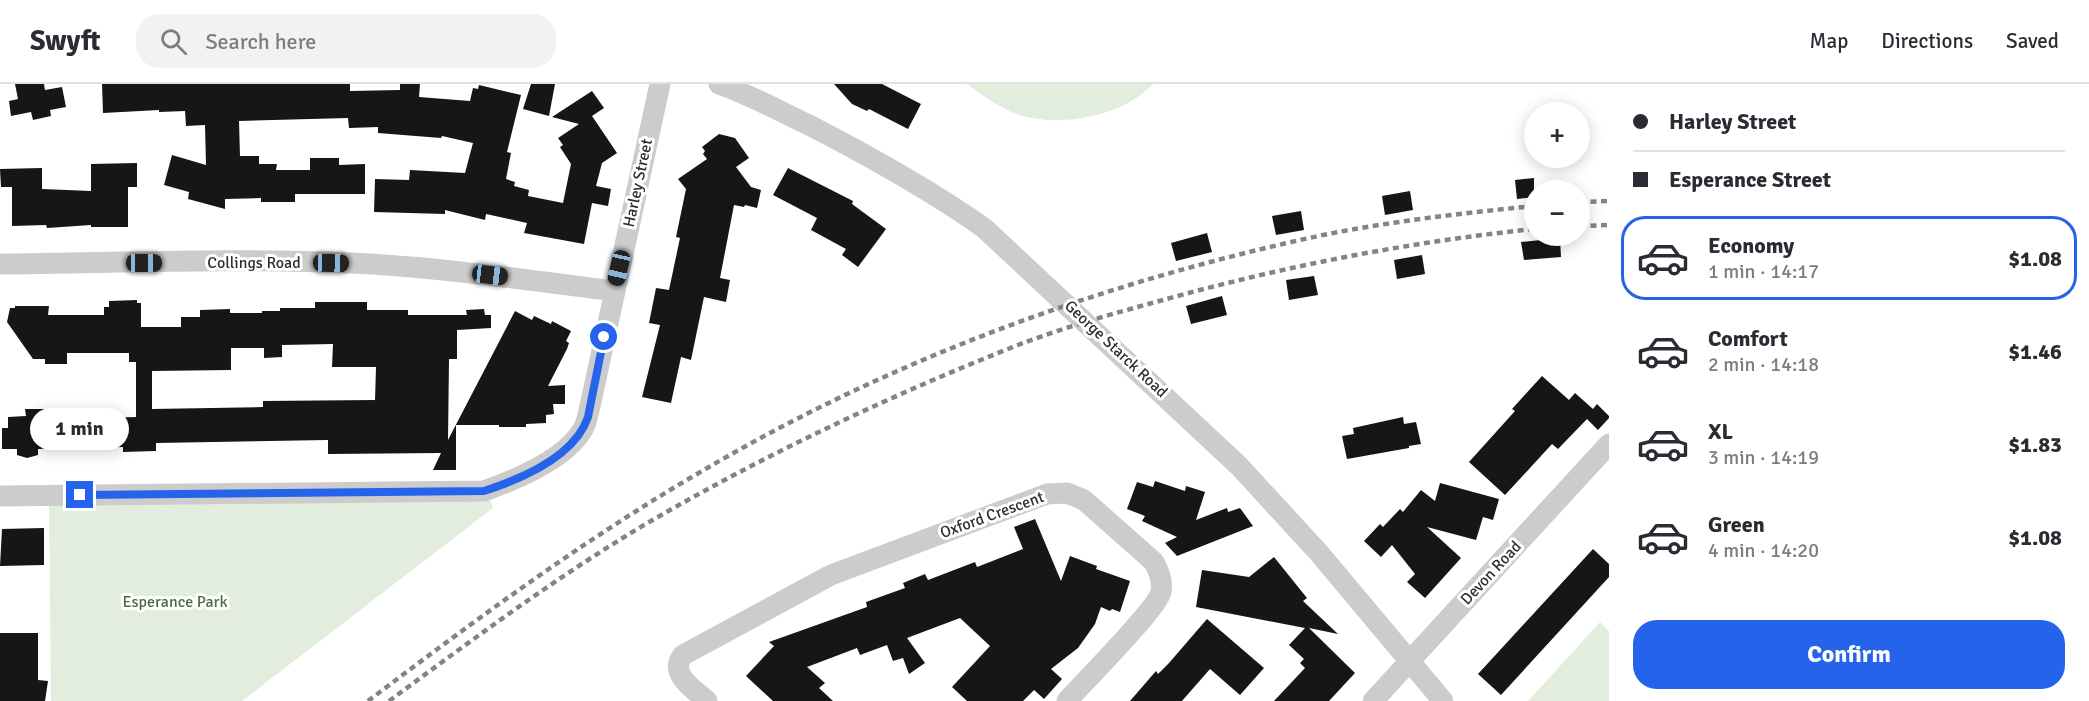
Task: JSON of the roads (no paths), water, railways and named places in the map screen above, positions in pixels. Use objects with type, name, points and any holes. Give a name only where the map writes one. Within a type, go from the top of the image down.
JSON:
[{"type":"street","name":"Harley Street","points":[[0,496],[484,491],[510,482],[564,450],[584,428],[588,417],[660,84]]},
{"type":"street","name":"George Starck Road","points":[[719,84],[782,112],[871,157],[954,207],[1014,253],[1239,466],[1319,553],[1443,701]]},
{"type":"street","name":"Collings Road","points":[[0,264],[352,263],[490,275],[614,291]]},
{"type":"street","name":"Devon Road","points":[[1373,701],[1609,444]]},
{"type":"street","name":"Oxford Crescent","points":[[707,701],[678,673],[677,666],[683,655],[831,575],[1047,494],[1067,493],[1078,496],[1090,505],[1154,562],[1161,574],[1161,594],[1148,613],[1067,701]]},
{"type":"railway","points":[[1590,202],[1609,201]]},
{"type":"railway","points":[[368,701],[577,549],[664,493],[781,427],[855,390],[930,357],[1084,299],[1243,254],[1323,235],[1376,226],[1524,207]]},
{"type":"railway","points":[[1590,226],[1609,225]]},
{"type":"railway","points":[[389,701],[546,588],[644,525],[781,451],[875,406],[970,365],[1036,338],[1090,321],[1255,276],[1394,248],[1524,230]]},
{"type":"park label","name":"Esperance Park","points":[[175,602]]}]
